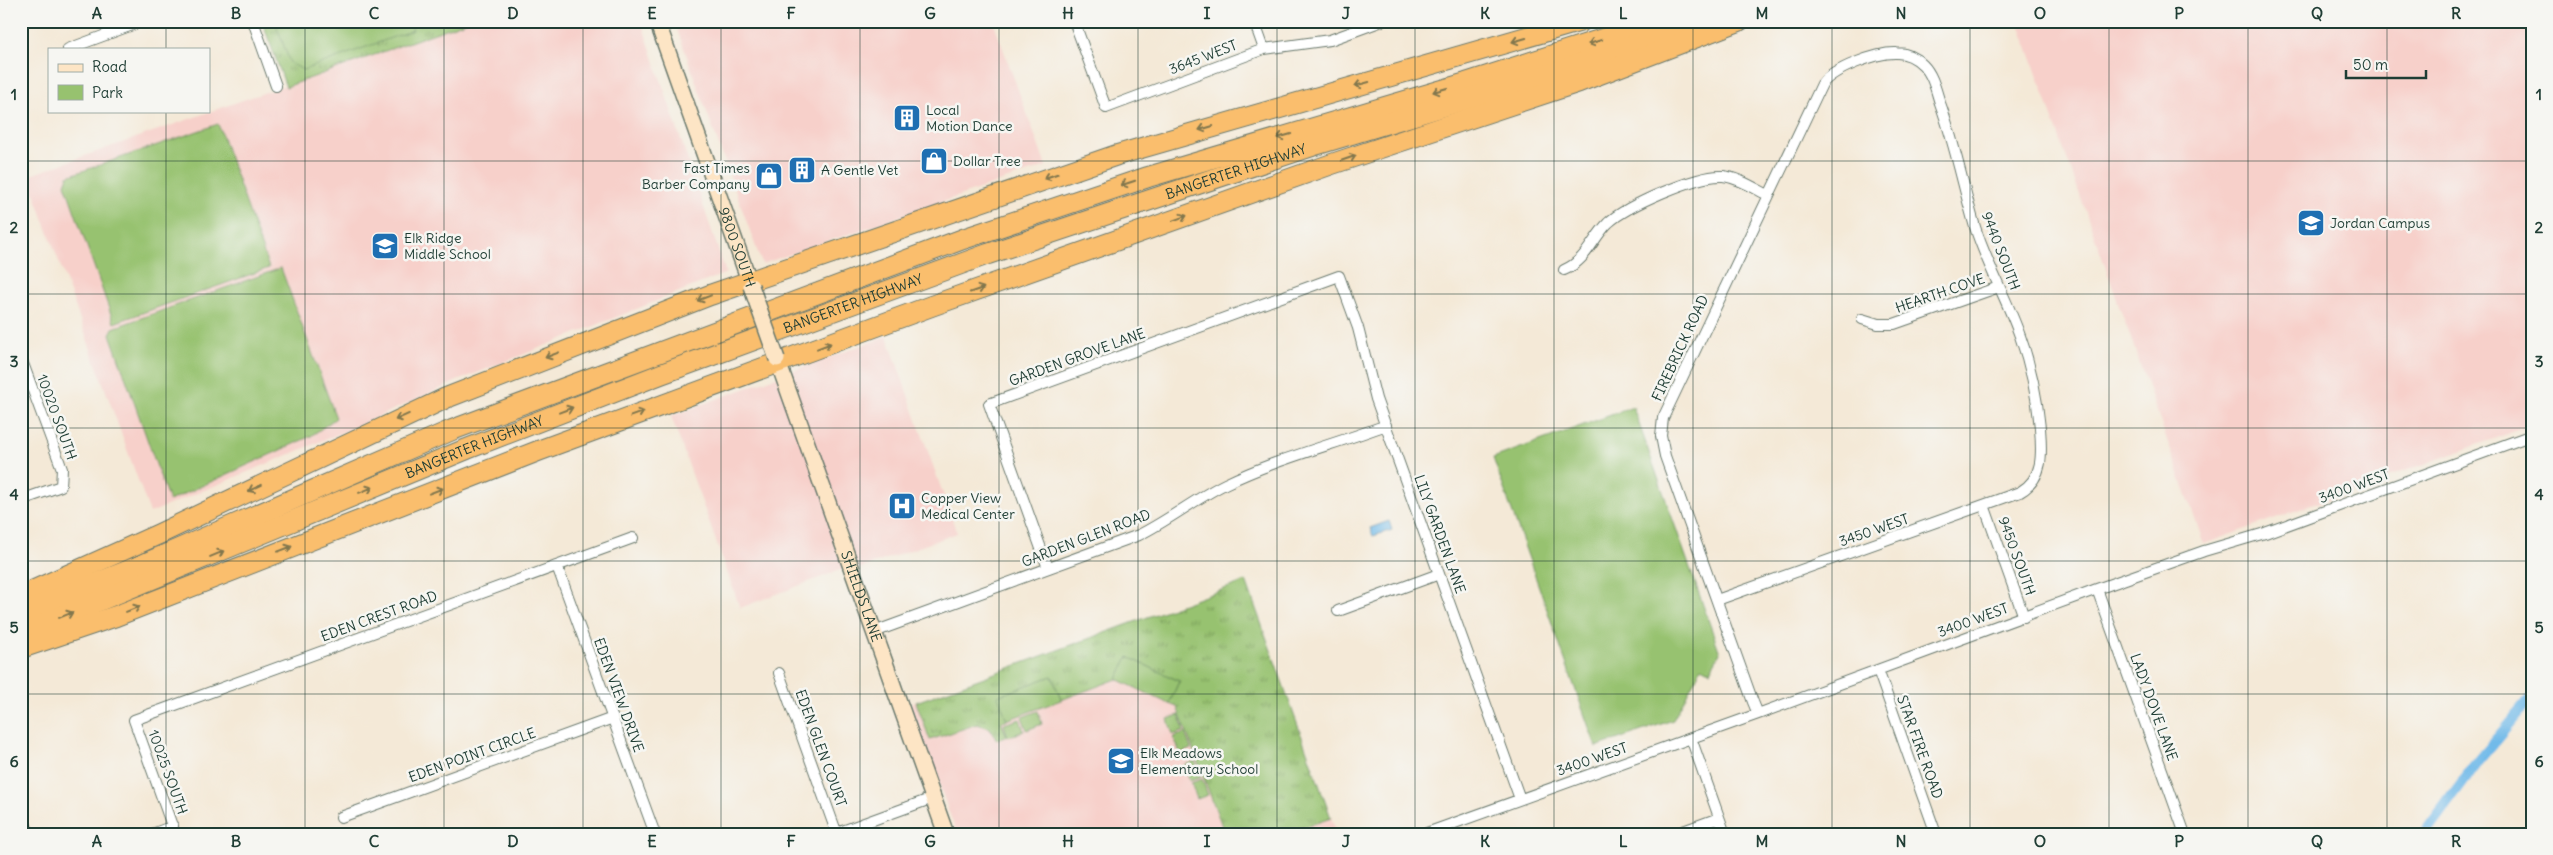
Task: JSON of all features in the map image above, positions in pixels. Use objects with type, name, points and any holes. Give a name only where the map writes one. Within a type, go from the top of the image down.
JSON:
[{"type":"highway","points":[[21,596],[159,534],[446,398],[750,283],[1117,154],[1582,21]]},
{"type":"highway","name":"BANGERTER HIGHWAY","points":[[21,613],[142,565],[452,430],[963,239],[1148,177],[1492,75],[1658,21]]},
{"type":"highway","name":"BANGERTER HIGHWAY","points":[[21,633],[476,446],[634,384],[988,254],[1293,152],[1559,71],[1702,21]]},
{"type":"highway","points":[[21,648],[116,616],[538,451],[778,361],[1332,164],[1630,64],[1739,21]]},
{"type":"main road","name":"9800 SOUTH","points":[[657,21],[778,361]]},
{"type":"main road","name":"SHIELDS LANE","points":[[778,361],[946,834]]},
{"type":"street","points":[[71,48],[143,21]]},
{"type":"street","points":[[253,21],[276,86]]},
{"type":"street","name":"3645 WEST","points":[[1074,21],[1106,108],[1264,49],[1319,42],[1342,36],[1382,21]]},
{"type":"street","points":[[1254,21],[1264,49]]},
{"type":"street","name":"FIREBRICK ROAD","points":[[1758,714],[1665,456],[1661,426],[1665,411],[1825,80],[1839,70],[1884,54],[1898,53]]},
{"type":"street","name":"9440 SOUTH","points":[[1898,53],[1918,60],[1931,79],[1956,149],[1979,238],[2020,336],[2035,392],[2041,459],[2036,478]]},
{"type":"street","points":[[1564,270],[1583,258],[1600,233],[1615,217],[1629,207],[1655,196],[1706,178],[1718,176],[1737,180],[1768,195]]},
{"type":"street","name":"LILY GARDEN LANE","points":[[1339,276],[1358,328],[1370,375],[1386,425],[1520,799]]},
{"type":"street","name":"GARDEN GROVE LANE","points":[[1048,568],[988,404],[1339,276]]},
{"type":"street","name":"HEARTH COVE","points":[[1862,319],[1885,325],[1902,322],[1999,287]]},
{"type":"street","name":"10020 SOUTH","points":[[21,358],[62,470],[61,486],[21,500]]},
{"type":"street","name":"GARDEN GLEN ROAD","points":[[874,632],[1154,528],[1202,496],[1238,478],[1386,425]]},
{"type":"street","name":"3400 WEST","points":[[1424,834],[2097,589],[2204,551],[2265,534],[2532,435]]},
{"type":"street","name":"3450 WEST","points":[[1717,600],[1984,506],[2020,492],[2036,478]]},
{"type":"street","name":"9450 SOUTH","points":[[1984,506],[2024,617]]},
{"type":"street","name":"EDEN CREST ROAD","points":[[134,720],[155,710],[207,694],[633,538]]},
{"type":"street","name":"EDEN VIEW DRIVE","points":[[558,566],[655,834]]},
{"type":"street","points":[[1338,611],[1439,574]]},
{"type":"street","name":"LADY DOVE LANE","points":[[2097,589],[2186,834]]},
{"type":"street","name":"STAR FIRE ROAD","points":[[1878,670],[1936,834]]},
{"type":"street","name":"EDEN GLEN COURT","points":[[779,673],[837,833]]},
{"type":"street","name":"EDEN POINT CIRCLE","points":[[341,817],[613,718]]},
{"type":"street","name":"10025 SOUTH","points":[[134,720],[174,830]]},
{"type":"street","points":[[1691,738],[1725,834]]},
{"type":"street","points":[[837,833],[933,798]]},
{"type":"street","points":[[21,812],[29,834]]},
{"type":"street","points":[[1675,834],[1719,818]]},
{"type":"street","points":[[152,834],[174,830]]},
{"type":"shaded area","name":"Elk Ridge Middle School","points":[[467,21],[641,21],[726,273],[457,381],[350,429],[150,513],[28,176]]},
{"type":"shaded area","points":[[674,21],[993,21],[1046,166],[762,264]]},
{"type":"shaded area","name":"Jordan Campus","points":[[2018,21],[2532,21],[2532,425],[2204,544]]},
{"type":"shaded area","points":[[887,336],[957,533],[862,568],[840,570],[740,608],[671,416]]},
{"type":"shaded area","name":"Elk Meadows Elementary School","points":[[1246,581],[1337,834],[957,834],[910,704]]},
{"type":"green space","points":[[262,21],[468,21],[286,87]]},
{"type":"green space","points":[[275,21],[410,21],[413,30],[303,70],[290,63]]},
{"type":"green space","points":[[218,124],[269,268],[114,323],[65,184],[68,176]]},
{"type":"green space","points":[[281,268],[336,418],[311,436],[169,501],[110,334],[113,328]]},
{"type":"green space","points":[[1633,407],[1720,653],[1710,671],[1702,667],[1673,720],[1596,747],[1493,458]]},
{"type":"green space","points":[[1246,581],[1331,818],[1284,834],[1225,834],[1177,707],[1169,704],[1179,681],[1128,657],[1117,679],[1061,700],[1052,676],[999,696],[1007,720],[1001,722],[1007,736],[997,740],[990,728],[977,724],[930,740],[916,702]]},
{"type":"green space","points":[[1128,657],[1179,681],[1169,704],[1117,679]]},
{"type":"green space","points":[[1052,676],[1061,700],[1007,720],[998,696]]},
{"type":"green space","points":[[1038,711],[1042,724],[1027,730],[1022,717]]},
{"type":"green space","points":[[1179,715],[1184,731],[1173,735],[1168,719]]},
{"type":"green space","points":[[1020,719],[1024,731],[1008,737],[1004,724]]},
{"type":"green space","points":[[1185,733],[1191,749],[1180,753],[1174,737]]},
{"type":"green space","points":[[1195,761],[1201,777],[1190,781],[1184,765]]},
{"type":"green space","points":[[1202,779],[1208,795],[1197,799],[1191,783]]},
{"type":"water","points":[[1389,521],[1392,530],[1373,536],[1370,528]]},
{"type":"waterway","points":[[2424,834],[2477,762],[2532,697]]},
{"type":"place","name":"Local Motion Dance","points":[[907,118]]},
{"type":"place","name":"Dollar Tree","points":[[934,161]]},
{"type":"place","name":"A Gentle Vet","points":[[802,170]]},
{"type":"place","name":"Fast Times Barber Company","points":[[769,176]]},
{"type":"place","name":"Jordan Campus","points":[[2311,223]]},
{"type":"place","name":"Elk Ridge Middle School","points":[[385,246]]},
{"type":"place","name":"Copper View Medical Center","points":[[902,506]]},
{"type":"place","name":"Elk Meadows Elementary School","points":[[1121,761]]}]
